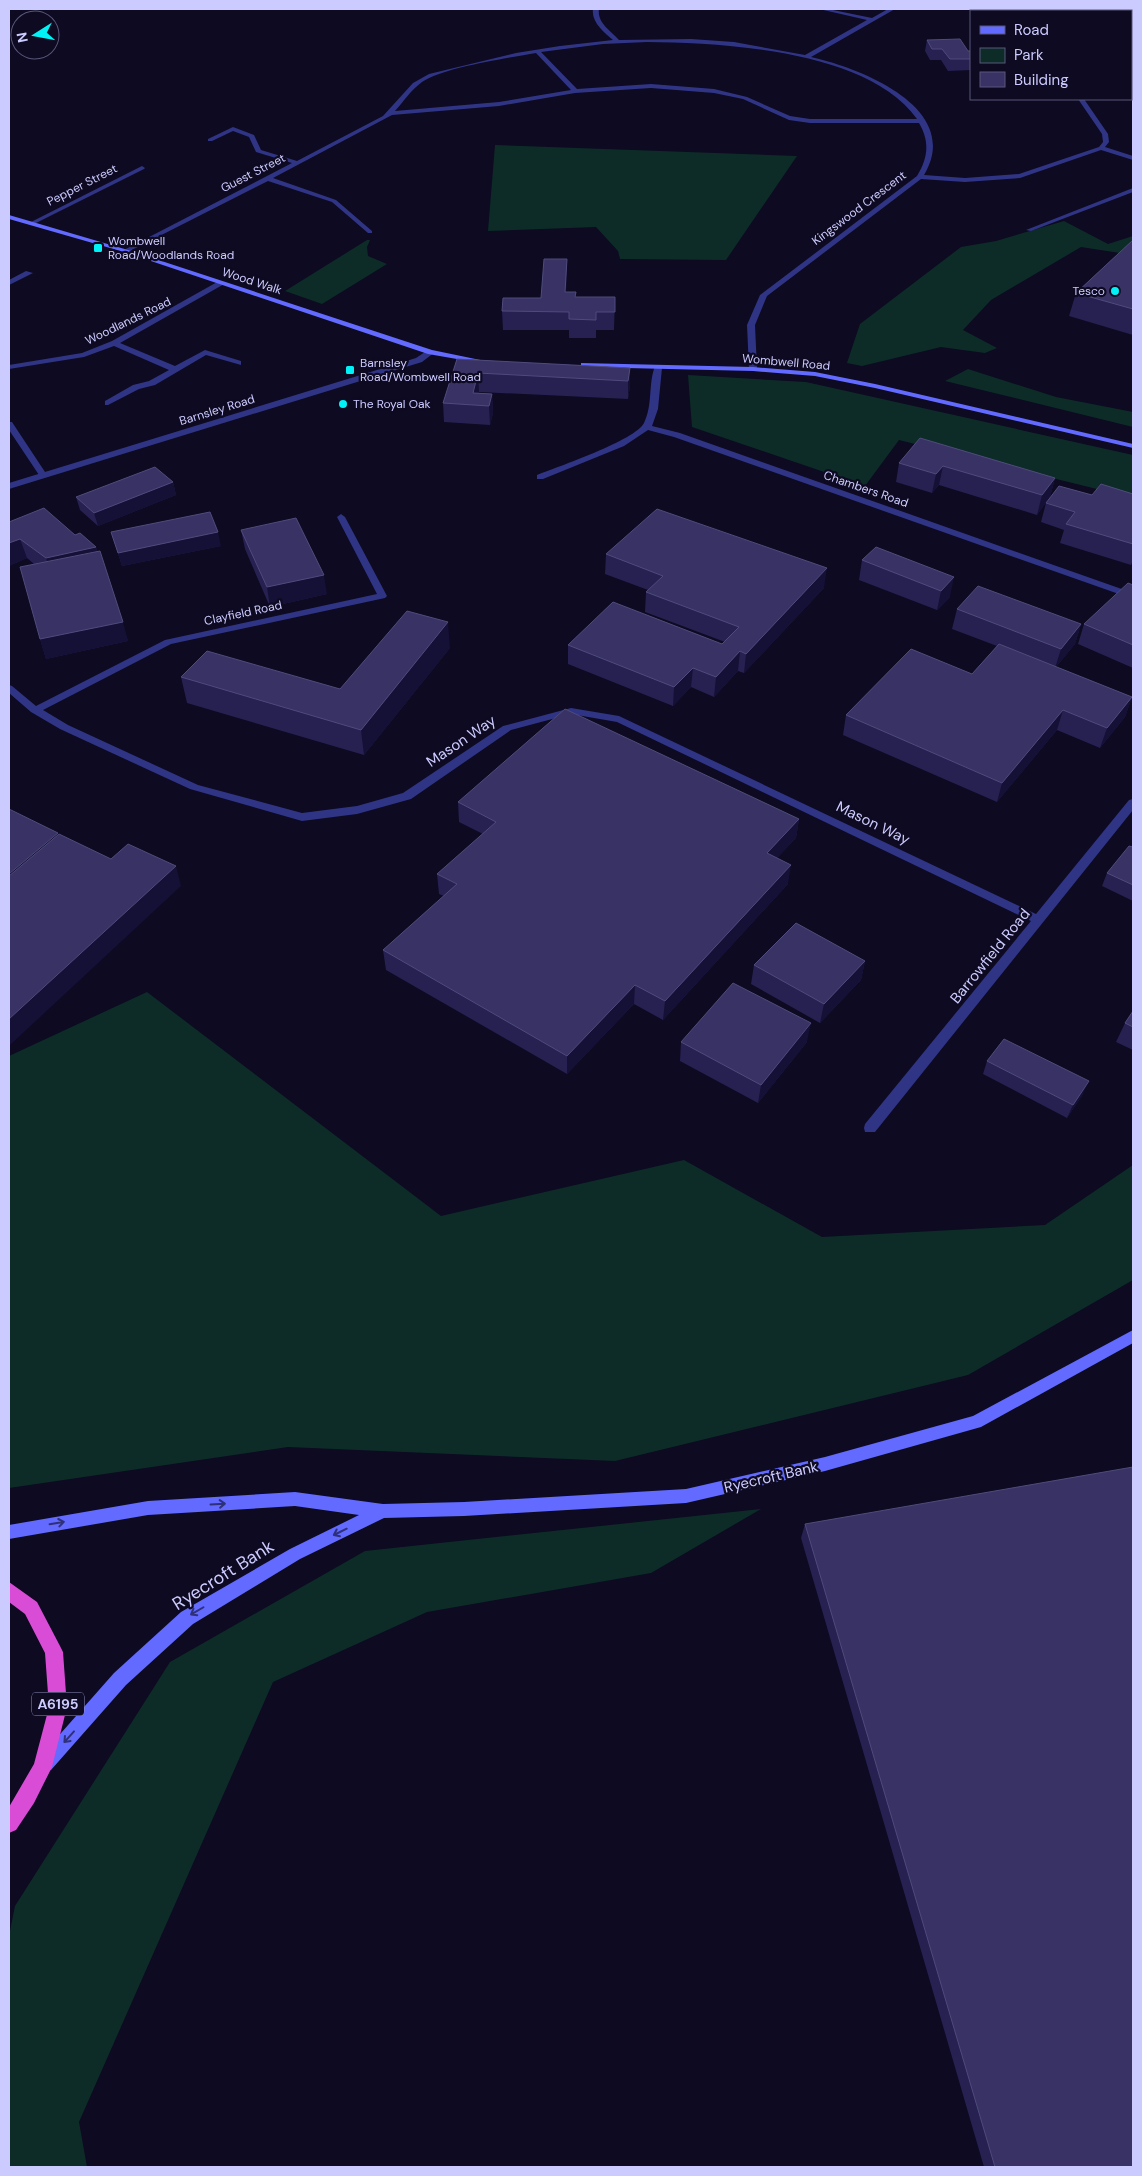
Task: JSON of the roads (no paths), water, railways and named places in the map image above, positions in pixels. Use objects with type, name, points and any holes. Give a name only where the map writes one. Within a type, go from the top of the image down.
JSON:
[{"type":"highway","name":"A6195","points":[[9,1591],[31,1608],[54,1652],[58,1707],[43,1766],[27,1796],[9,1823]]},
{"type":"main road","name":"Wood Walk","points":[[9,217],[126,251],[431,352]]},
{"type":"main road","points":[[431,352],[495,362]]},
{"type":"main road","name":"Wombwell Road","points":[[573,365],[753,369],[815,374],[875,386],[1133,446]]},
{"type":"main road","name":"Ryecroft Bank","points":[[9,1532],[148,1508],[295,1499],[383,1511],[464,1509],[686,1496],[825,1464],[976,1422],[1133,1336]]},
{"type":"main road","name":"Ryecroft Bank","points":[[43,1766],[120,1680],[186,1618],[295,1554],[383,1511]]},
{"type":"street","points":[[596,9],[595,14],[601,26],[616,40]]},
{"type":"street","points":[[822,9],[874,20]]},
{"type":"street","points":[[806,57],[892,9]]},
{"type":"street","name":"Kingswood Crescent","points":[[537,51],[616,40],[729,42],[770,48],[845,68],[872,78],[910,105],[922,121],[929,135],[931,149],[929,163],[920,177],[764,295],[751,325],[753,369]]},
{"type":"street","points":[[537,51],[576,91]]},
{"type":"street","name":"Guest Street","points":[[126,251],[373,124],[390,113],[407,92],[421,80],[472,64],[537,51]]},
{"type":"street","name":"Guest Street","points":[[390,113],[499,104],[576,91],[652,86],[714,91],[745,98],[789,118],[810,121],[922,121]]},
{"type":"street","points":[[920,177],[965,180],[1020,176],[1101,148],[1106,142],[1105,134],[1083,100]]},
{"type":"street","points":[[210,140],[233,129],[237,130],[252,136],[258,151],[298,163]]},
{"type":"street","points":[[1101,148],[1133,158]]},
{"type":"street","name":"Pepper Street","points":[[32,223],[142,168]]},
{"type":"street","points":[[267,178],[334,201],[370,232]]},
{"type":"street","points":[[1029,230],[1133,190]]},
{"type":"street","points":[[9,283],[29,273]]},
{"type":"street","name":"Woodlands Road","points":[[9,367],[84,355],[115,343],[222,283]]},
{"type":"street","points":[[115,343],[124,349],[174,370]]},
{"type":"street","points":[[108,403],[136,387],[152,383],[205,352],[238,363]]},
{"type":"street","name":"Barnsley Road","points":[[9,486],[419,360],[431,352]]},
{"type":"street","points":[[540,477],[621,444],[647,427],[654,409],[658,368]]},
{"type":"street","points":[[9,424],[44,476]]},
{"type":"street","name":"Chambers Road","points":[[647,427],[677,435],[1133,596]]},
{"type":"street","name":"Clayfield Road","points":[[35,710],[168,642],[382,596],[341,517]]},
{"type":"street","name":"Mason Way","points":[[9,688],[35,710],[64,728],[194,787],[302,817],[357,810],[407,796],[507,728],[571,711],[619,718],[1038,920]]},
{"type":"street","name":"Barrowfield Road","points":[[870,1128],[1133,803]]},
{"type":"place","name":"Wombwell Road/Woodlands Road","points":[[98,248]]},
{"type":"place","name":"Tesco","points":[[1115,291]]},
{"type":"place","name":"Barnsley Road/Wombwell Road","points":[[350,370]]},
{"type":"place","name":"The Royal Oak","points":[[343,404]]}]
